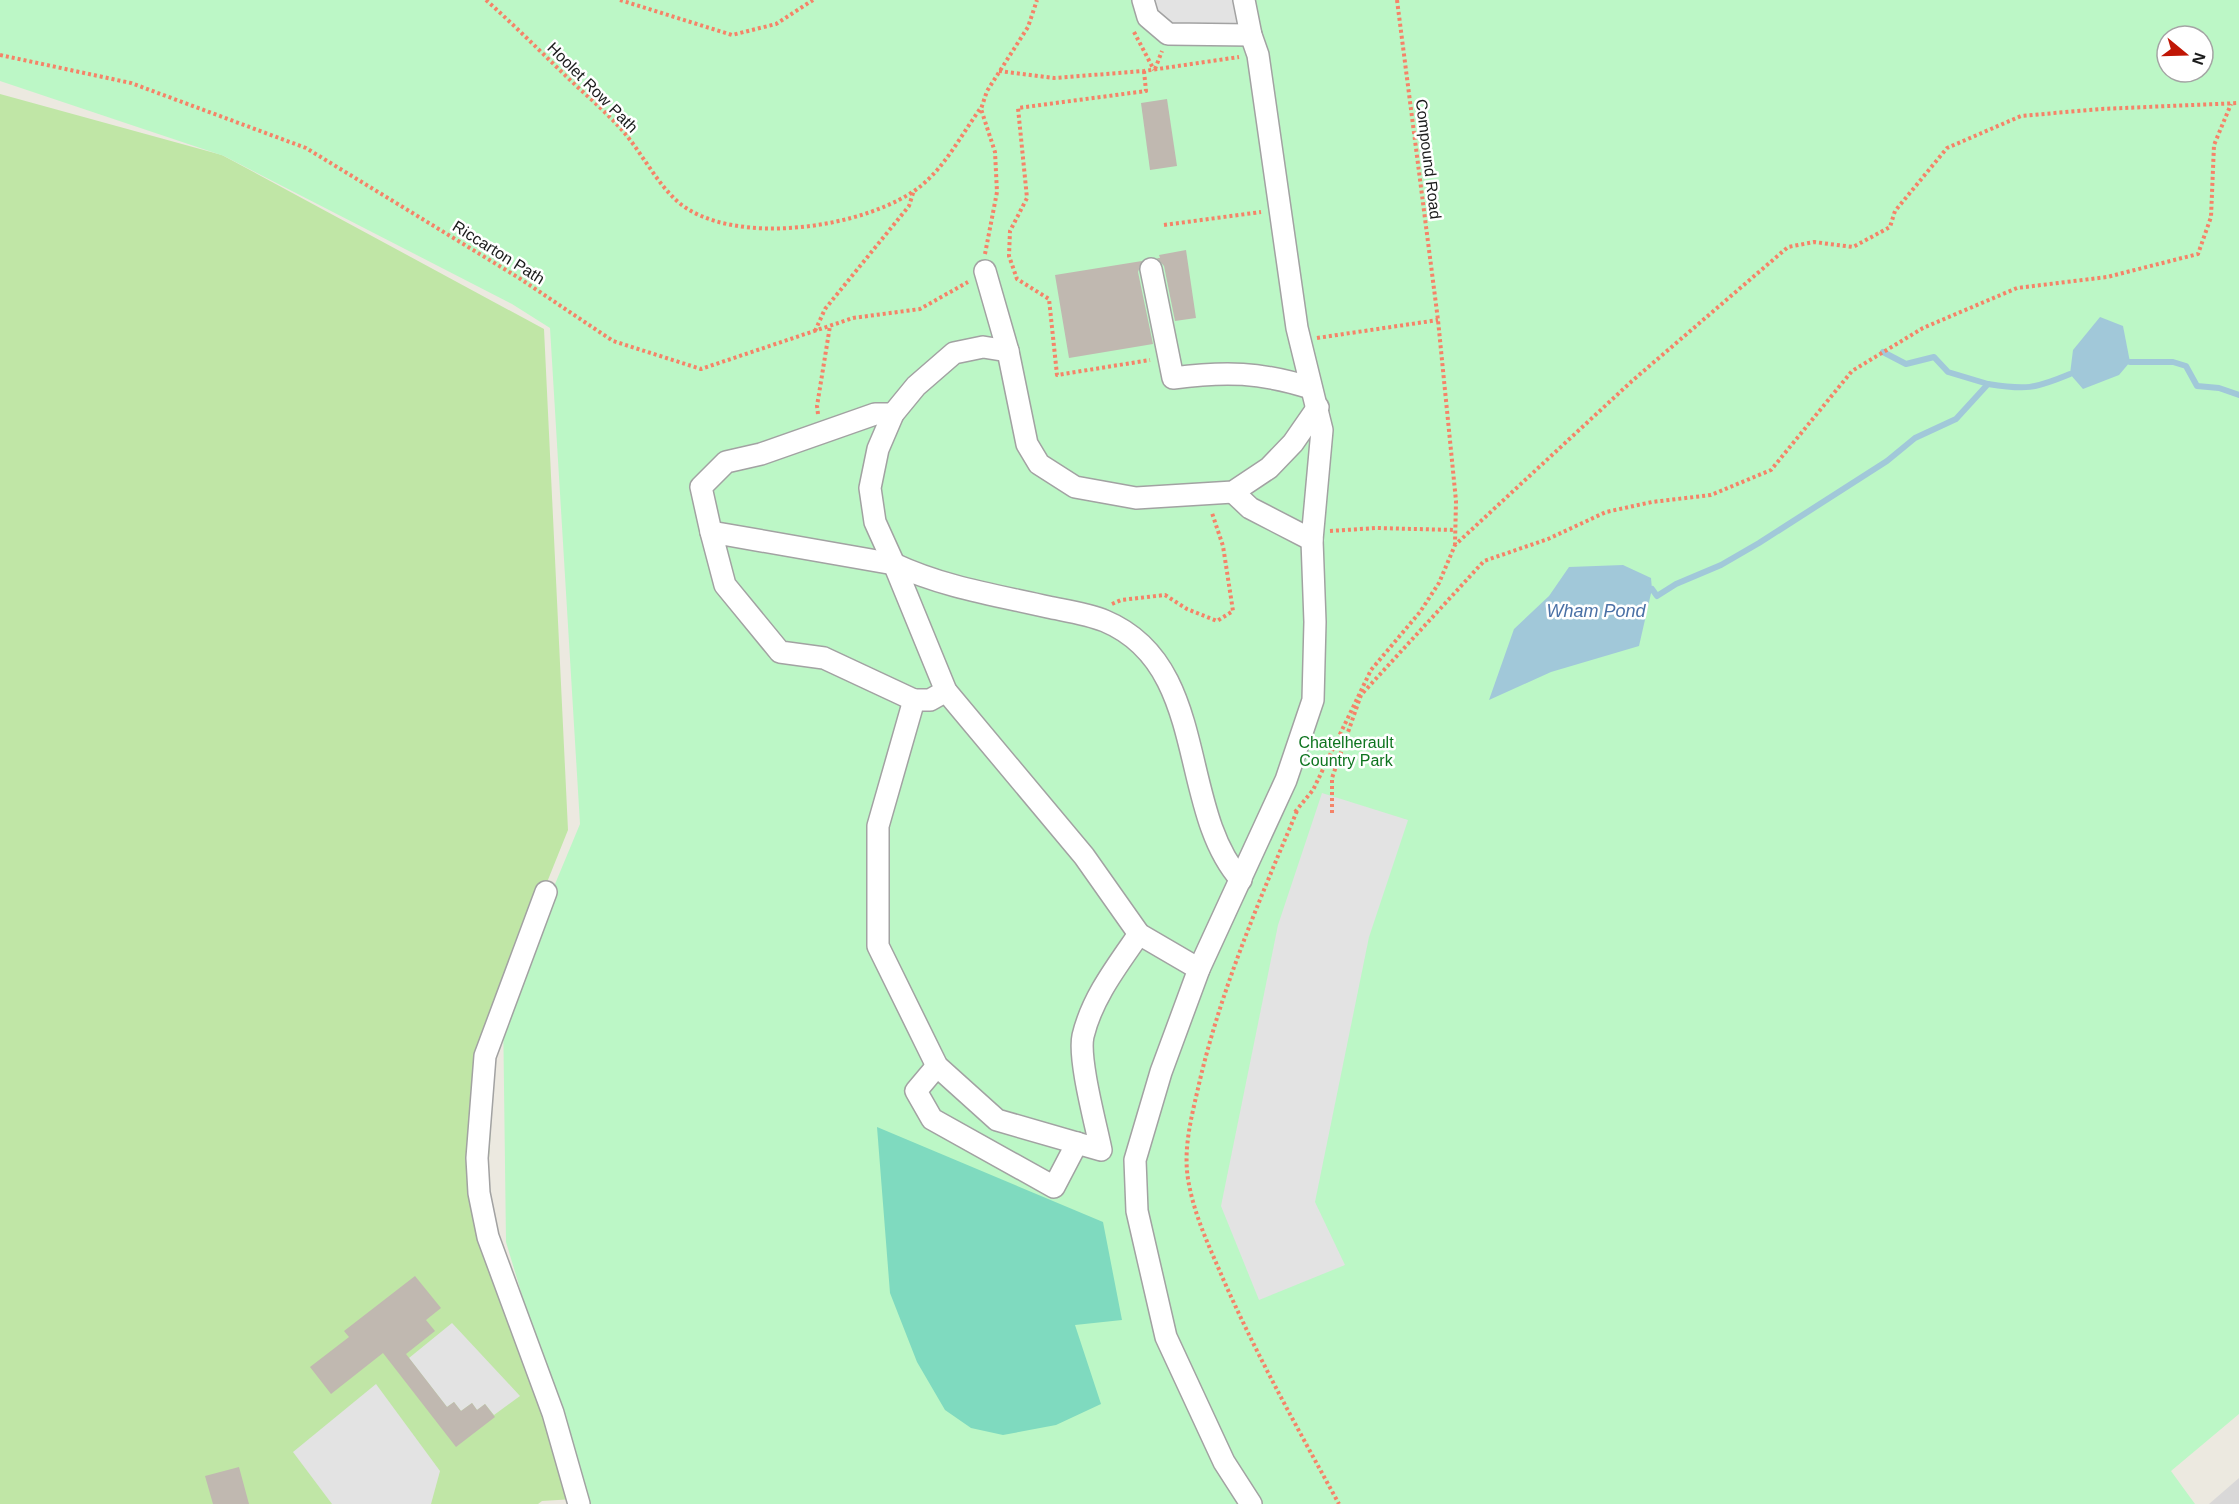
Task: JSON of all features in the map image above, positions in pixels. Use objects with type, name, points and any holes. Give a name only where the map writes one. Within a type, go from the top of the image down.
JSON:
[{"type":"lane","points":[[1143,0],[1148,17],[1168,34],[1254,45]]},
{"type":"lane","points":[[1244,0],[1254,45],[1281,209],[1297,328],[1322,430],[1316,536],[1313,700],[1286,780],[1199,969],[1161,1072],[1135,1160],[1137,1211],[1166,1336],[1224,1462],[1251,1504]]},
{"type":"lane","points":[[1151,269],[1173,378],[1217,372],[1274,376],[1315,397]]},
{"type":"lane","points":[[985,271],[1008,351],[1027,444],[1038,464],[1075,487],[1136,498],[1233,492],[1269,468],[1293,443],[1315,397]]},
{"type":"lane","points":[[1008,351],[983,347],[954,353],[916,386],[892,414],[878,449],[870,488],[875,522],[946,691],[1084,856],[1138,934],[1199,969]]},
{"type":"lane","points":[[892,414],[874,414],[761,454],[726,462],[701,488],[725,585],[780,652],[824,658],[914,700],[930,700],[946,691]]},
{"type":"lane","points":[[1233,492],[1250,508],[1316,536]]},
{"type":"lane","points":[[711,532],[894,564],[929,580],[1087,616],[1106,622],[1136,640],[1159,666],[1182,714],[1214,839],[1226,864],[1240,880]]},
{"type":"lane","points":[[914,700],[878,826],[878,946],[937,1066],[997,1120],[1101,1150],[1087,1086],[1083,1038],[1102,988],[1138,934]]},
{"type":"lane","points":[[546,892],[485,1056],[477,1158],[479,1193],[488,1238],[553,1413],[579,1504]]},
{"type":"lane","points":[[937,1066],[916,1091],[932,1119],[1054,1187],[1077,1143]]},
{"type":"path","name":"Hoolet Row Path","points":[[486,0],[621,129],[677,201],[713,222],[754,230],[798,227],[861,215],[893,204],[915,189],[945,160],[981,109],[987,91],[1028,27],[1037,0]]},
{"type":"path","points":[[620,0],[732,35],[776,24],[813,0]]},
{"type":"path","name":"Compound Road","points":[[1397,0],[1438,320],[1456,501],[1455,544]]},
{"type":"path","points":[[999,71],[1054,78],[1144,71],[1254,45]]},
{"type":"path","name":"Riccarton Path","points":[[0,56],[131,83],[306,148],[519,278],[614,341],[701,369],[853,318],[920,309],[985,271]]},
{"type":"path","points":[[1144,71],[1146,91],[1018,108],[1027,198],[1010,231],[1009,256],[1017,279],[1049,299],[1057,375],[1168,358]]},
{"type":"path","points":[[1339,1504],[1277,1391],[1197,1219],[1188,1177],[1188,1133],[1210,1037],[1233,964],[1299,807],[1313,790],[1371,670],[1420,612],[1439,583],[1455,544],[1632,381],[1788,247],[1814,242],[1852,247],[1890,227],[1895,211],[1947,148],[2021,116],[2100,109],[2239,103]]},
{"type":"path","points":[[1332,813],[1332,778],[1361,694],[1484,561],[1548,539],[1606,512],[1652,502],[1711,495],[1771,470],[1852,371],[1923,328],[2018,288],[2107,277],[2198,254],[2211,217],[2214,145],[2231,104]]},
{"type":"path","points":[[981,109],[995,153],[997,192],[985,247],[985,271]]},
{"type":"path","points":[[815,331],[825,309],[909,206],[915,189]]},
{"type":"path","points":[[1164,225],[1281,209]]},
{"type":"path","points":[[1323,337],[1438,320]]},
{"type":"path","points":[[821,433],[817,406],[830,326]]},
{"type":"path","points":[[1087,616],[1121,600],[1165,595],[1187,609],[1217,621],[1233,611],[1223,546],[1206,495]]},
{"type":"path","points":[[1316,536],[1376,528],[1455,531]]},
{"type":"shaded area","points":[[1136,0],[1247,0],[1254,38],[1176,46],[1158,40],[1145,22]]},
{"type":"shaded area","points":[[1322,793],[1408,820],[1369,937],[1315,1202],[1345,1265],[1259,1300],[1221,1206],[1278,925]]},
{"type":"shaded area","points":[[452,1323],[520,1396],[494,1415],[485,1404],[477,1410],[472,1403],[461,1411],[454,1402],[447,1407],[409,1358]]},
{"type":"shaded area","points":[[376,1384],[440,1471],[431,1504],[332,1504],[293,1452]]},
{"type":"shaded area","points":[[2239,1478],[2239,1504],[2209,1504]]},
{"type":"green space","name":"Chatelherault Country Park","points":[[0,0],[2239,0],[2239,1414],[2171,1471],[2195,1504],[585,1504],[506,1242],[503,1009],[580,824],[550,328],[512,304],[224,156],[0,81]]},
{"type":"green space","points":[[0,94],[222,155],[544,329],[568,830],[499,1002],[486,1205],[574,1499],[542,1501],[538,1504],[0,1504]]},
{"type":"green space","points":[[877,1127],[1103,1222],[1122,1320],[1075,1325],[1101,1404],[1056,1425],[1003,1435],[971,1428],[945,1410],[917,1362],[890,1293]]},
{"type":"water","points":[[2100,317],[2123,326],[2130,362],[2119,375],[2083,389],[2070,374],[2073,350]]},
{"type":"water","name":"Wham Pond","points":[[1623,565],[1651,578],[1652,589],[1639,646],[1551,672],[1489,700],[1514,629],[1549,596],[1569,567]]},
{"type":"building","points":[[1167,99],[1177,166],[1150,170],[1141,103]]},
{"type":"building","points":[[1186,250],[1196,318],[1175,321],[1164,266],[1157,258],[1160,258],[1159,255]]},
{"type":"building","points":[[1142,261],[1138,272],[1153,344],[1069,358],[1055,275]]},
{"type":"building","points":[[415,1276],[441,1308],[426,1320],[435,1331],[406,1354],[447,1407],[454,1402],[461,1411],[472,1403],[477,1410],[485,1404],[495,1417],[456,1447],[383,1353],[331,1394],[310,1367],[349,1337],[344,1331]]},
{"type":"building","points":[[239,1467],[249,1504],[213,1504],[205,1476]]},
{"type":"waterway","points":[[1883,352],[1906,364],[1934,357],[1948,372],[1988,384]]},
{"type":"waterway","points":[[2130,362],[2173,362],[2186,366],[2197,386],[2219,388],[2239,395]]},
{"type":"waterway","points":[[1652,589],[1657,596],[1676,584],[1721,565],[1759,543],[1887,461],[1915,438],[1956,419],[1988,384],[2030,387],[2070,374]]}]
